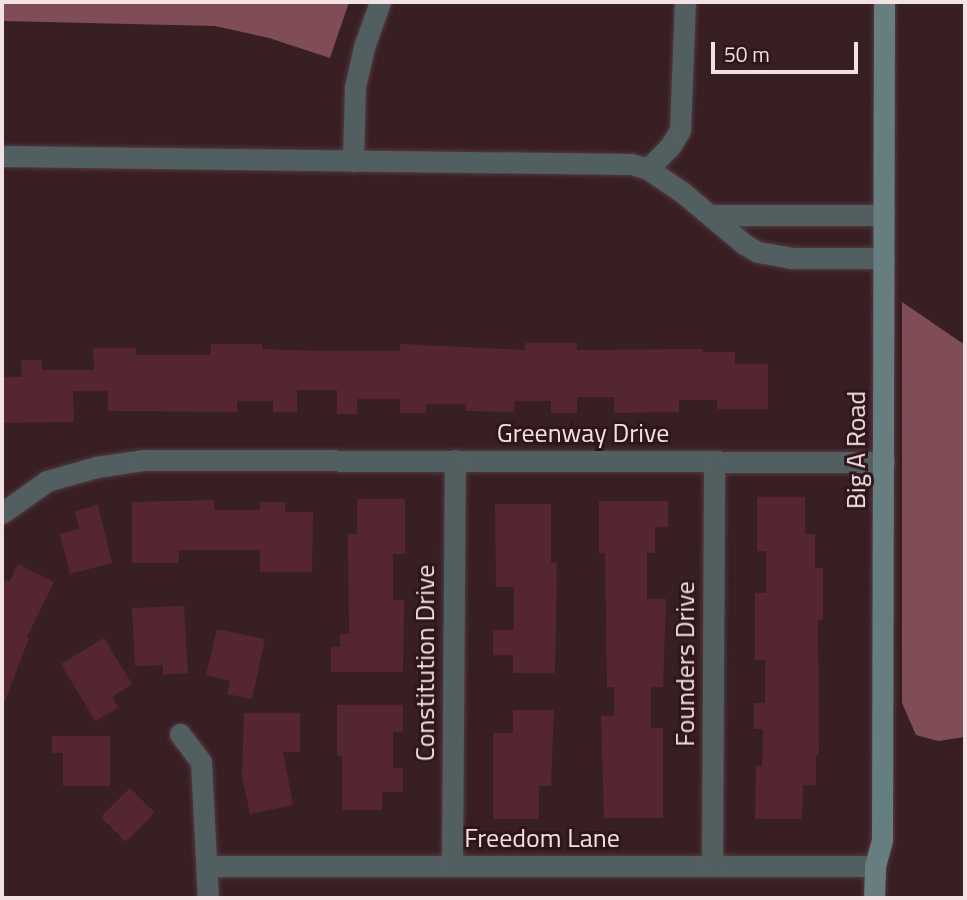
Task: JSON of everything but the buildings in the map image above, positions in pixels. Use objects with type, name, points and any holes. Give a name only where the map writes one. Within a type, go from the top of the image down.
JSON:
[{"type":"street","points":[[353,161],[355,87],[364,47],[380,2]]},
{"type":"street","points":[[648,169],[671,145],[680,130],[685,2]]},
{"type":"street","name":"Big A Road","points":[[874,898],[875,866],[882,839],[884,2]]},
{"type":"street","points":[[2,156],[631,164],[648,169],[712,215],[744,244],[758,251],[791,258],[884,258]]},
{"type":"street","points":[[712,215],[884,215]]},
{"type":"street","name":"Greenway Drive","points":[[2,513],[47,481],[96,467],[144,460],[884,463]]},
{"type":"street","name":"Constitution Drive","points":[[452,866],[455,460]]},
{"type":"street","name":"Founders Drive","points":[[712,866],[715,463]]},
{"type":"street","points":[[180,734],[201,762],[208,898]]},
{"type":"street","name":"Freedom Lane","points":[[208,866],[875,866]]},
{"type":"shaded area","points":[[2,2],[349,2],[330,58],[269,38],[215,26],[2,21]]},
{"type":"shaded area","points":[[902,302],[965,345],[965,737],[938,741],[916,735],[902,703]]}]
